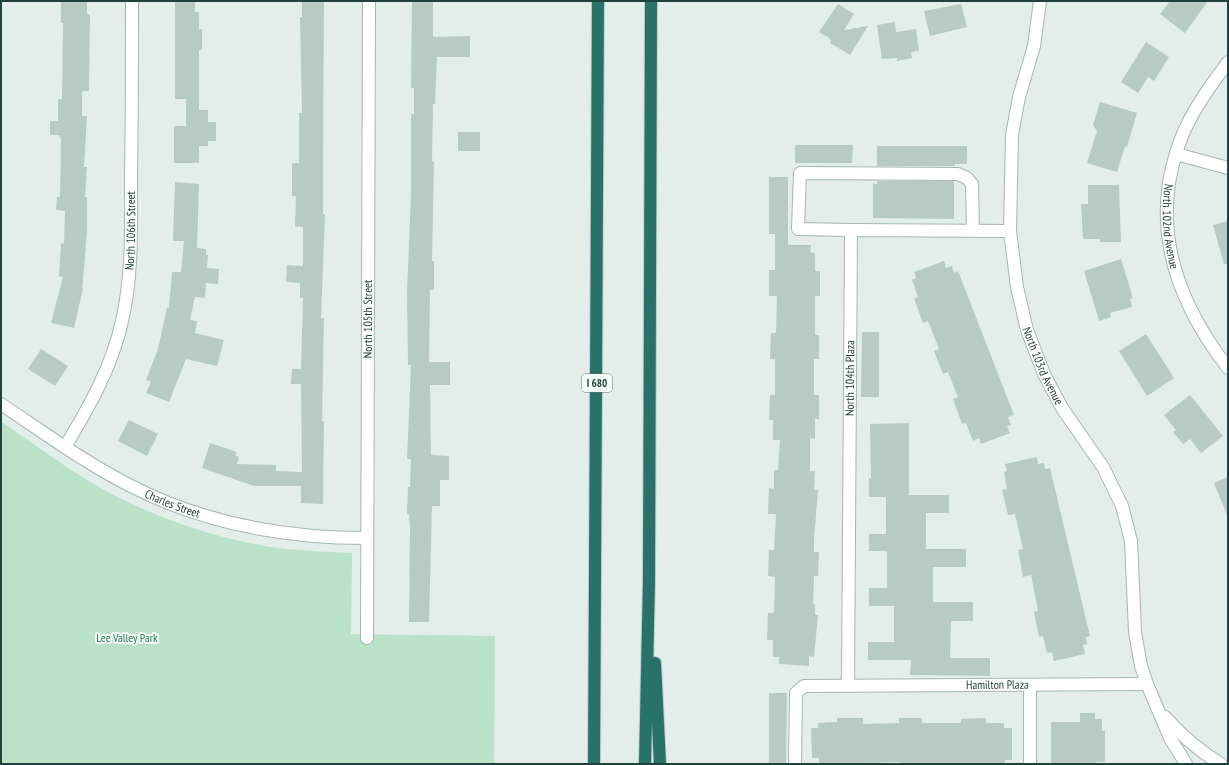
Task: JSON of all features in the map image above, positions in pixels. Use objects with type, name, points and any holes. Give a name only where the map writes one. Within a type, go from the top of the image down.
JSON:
[{"type":"highway","name":"I 680","points":[[594,764],[598,1]]},
{"type":"highway","points":[[645,764],[649,580],[651,1]]},
{"type":"highway","points":[[649,580],[660,764]]},
{"type":"street","name":"North 106th Street","points":[[65,447],[93,400],[110,361],[122,321],[129,277],[131,212],[132,1]]},
{"type":"street","name":"North 105th Street","points":[[367,638],[369,1]]},
{"type":"street","name":"North 103rd Avenue","points":[[1040,1],[1034,46],[1019,97],[1013,124],[1010,231],[1021,308],[1036,355],[1062,408],[1096,456],[1114,486],[1128,527],[1132,557],[1135,632],[1141,666],[1147,684],[1160,712]]},
{"type":"street","name":"North 102nd Avenue","points":[[1228,62],[1198,104],[1176,154],[1169,188],[1167,220],[1173,266],[1184,297],[1193,316],[1214,350],[1228,368]]},
{"type":"street","points":[[1176,154],[1228,168]]},
{"type":"street","points":[[973,230],[972,184],[967,178],[958,174],[800,173],[798,229],[1010,231]]},
{"type":"street","name":"North 104th Plaza","points":[[848,685],[851,230]]},
{"type":"street","name":"Charles Street","points":[[1,404],[65,447],[128,485],[171,505],[196,513],[264,530],[313,536],[367,538]]},
{"type":"street","name":"Hamilton Plaza","points":[[795,764],[796,693],[804,686],[1147,684]]},
{"type":"street","points":[[1030,685],[1030,764]]},
{"type":"street","points":[[1160,712],[1170,738],[1186,764]]},
{"type":"street","points":[[1160,712],[1184,739],[1204,754],[1221,764]]},
{"type":"green space","name":"Lee Valley Park","points":[[1,422],[84,478],[131,503],[181,524],[232,539],[259,545],[285,549],[352,553],[351,634],[495,636],[494,764],[1,764]]},
{"type":"building","points":[[175,1],[195,1],[195,12],[199,12],[199,29],[202,29],[202,50],[199,50],[199,110],[208,110],[208,122],[216,122],[216,141],[208,141],[208,146],[199,146],[199,163],[174,163],[174,126],[186,126],[186,99],[175,99]]},
{"type":"building","points":[[302,1],[324,1],[323,214],[325,214],[321,318],[324,318],[322,421],[324,421],[323,504],[301,503],[301,486],[254,486],[202,468],[210,443],[237,452],[235,455],[239,457],[237,464],[276,465],[276,471],[302,472],[301,384],[291,384],[292,369],[301,369],[303,298],[300,298],[300,283],[286,282],[287,265],[303,266],[303,227],[295,227],[296,196],[292,196],[292,163],[299,163],[299,113],[302,113],[300,17],[302,17]]},
{"type":"building","points":[[412,1],[433,1],[433,37],[470,36],[470,57],[437,57],[435,104],[433,104],[432,161],[434,162],[432,261],[434,261],[434,290],[430,290],[429,362],[450,362],[450,385],[430,385],[431,455],[449,456],[449,480],[440,480],[440,506],[432,506],[429,622],[409,622],[410,527],[409,514],[407,514],[411,459],[407,459],[411,365],[408,365],[407,291],[411,194],[411,114],[414,114],[414,88],[411,88]]},
{"type":"building","points":[[1170,1],[1208,1],[1185,33],[1160,14]]},
{"type":"building","points":[[61,2],[87,2],[87,14],[90,15],[89,91],[82,91],[82,116],[87,116],[84,167],[87,167],[85,197],[87,197],[87,232],[82,293],[74,328],[51,323],[63,277],[59,276],[61,243],[64,244],[65,211],[56,210],[57,197],[60,197],[61,139],[59,135],[50,135],[50,121],[58,121],[58,99],[62,99],[63,23],[61,23]]},
{"type":"building","points":[[838,4],[854,14],[844,30],[868,26],[850,55],[830,43],[831,41],[829,38],[819,32]]},
{"type":"building","points":[[961,4],[967,27],[930,36],[924,11]]},
{"type":"building","points":[[895,22],[896,32],[916,29],[919,51],[911,52],[912,58],[897,61],[897,58],[882,59],[877,25]]},
{"type":"building","points":[[1146,42],[1169,57],[1154,81],[1148,77],[1138,93],[1121,82]]},
{"type":"building","points":[[1100,102],[1137,113],[1127,147],[1125,146],[1117,172],[1087,163],[1097,131],[1093,125]]},
{"type":"building","points":[[458,132],[480,132],[480,151],[458,151]]},
{"type":"building","points":[[795,145],[853,145],[852,163],[795,163]]},
{"type":"building","points":[[877,146],[967,146],[967,164],[955,164],[955,166],[877,166]]},
{"type":"building","points":[[769,177],[788,177],[788,245],[811,245],[810,252],[815,253],[815,271],[820,271],[820,296],[815,296],[815,335],[819,335],[819,359],[814,359],[814,395],[819,395],[819,419],[815,419],[815,439],[810,438],[810,471],[815,471],[814,490],[818,490],[814,552],[819,552],[818,576],[814,576],[813,604],[815,604],[815,615],[818,615],[814,657],[809,656],[809,666],[779,664],[779,657],[773,657],[773,640],[767,640],[768,613],[774,613],[775,577],[768,576],[769,550],[774,550],[776,514],[768,514],[769,488],[774,489],[774,470],[778,470],[780,440],[773,440],[773,420],[769,420],[770,395],[775,395],[775,359],[770,359],[771,333],[776,333],[777,296],[769,296],[769,270],[775,270],[775,234],[769,234]]},
{"type":"building","points":[[877,181],[954,181],[954,219],[873,218],[873,184],[877,184]]},
{"type":"building","points":[[175,182],[199,184],[197,248],[206,249],[206,255],[208,255],[207,268],[219,269],[218,284],[206,283],[205,298],[195,297],[190,320],[197,321],[195,333],[224,340],[217,366],[186,359],[169,402],[146,393],[151,382],[146,380],[158,349],[167,308],[169,308],[172,272],[181,272],[184,241],[173,241]]},
{"type":"building","points":[[1088,185],[1119,185],[1121,242],[1100,242],[1100,239],[1083,239],[1081,204],[1088,204]]},
{"type":"building","points":[[1228,221],[1228,264],[1224,264],[1213,225]]},
{"type":"building","points":[[1121,259],[1133,298],[1130,299],[1132,307],[1110,313],[1111,317],[1099,321],[1084,271]]},
{"type":"building","points":[[944,261],[946,268],[952,266],[954,273],[958,271],[1014,415],[1008,417],[1011,425],[1007,426],[1010,433],[981,444],[979,438],[973,441],[966,423],[962,424],[953,399],[958,397],[948,372],[943,374],[934,351],[939,349],[928,321],[923,323],[914,299],[918,297],[912,280],[916,278],[914,272]]},
{"type":"building","points":[[862,332],[879,332],[879,397],[861,397]]},
{"type":"building","points":[[1146,334],[1174,378],[1147,396],[1119,351]]},
{"type":"building","points":[[41,349],[68,366],[55,386],[28,369]]},
{"type":"building","points":[[1190,395],[1223,436],[1201,453],[1190,439],[1183,444],[1173,432],[1176,430],[1164,415]]},
{"type":"building","points":[[129,420],[158,434],[147,456],[118,441]]},
{"type":"building","points":[[909,423],[909,495],[949,495],[949,513],[926,513],[926,549],[966,549],[966,567],[933,567],[933,602],[973,602],[973,621],[951,621],[950,658],[990,658],[990,676],[910,675],[911,660],[868,660],[868,642],[894,642],[894,606],[869,606],[869,588],[887,588],[887,551],[869,551],[869,534],[886,534],[886,497],[869,497],[869,478],[871,478],[870,424]]},
{"type":"building","points":[[1037,457],[1038,464],[1044,463],[1045,469],[1050,468],[1090,636],[1086,637],[1087,644],[1083,645],[1085,654],[1054,661],[1052,652],[1047,653],[1043,636],[1039,637],[1034,612],[1038,611],[1031,575],[1023,577],[1018,550],[1023,549],[1015,514],[1008,515],[1002,490],[1007,489],[1004,472],[1007,471],[1005,464]]},
{"type":"building","points":[[1228,477],[1228,517],[1214,483]]},
{"type":"building","points":[[769,693],[787,693],[786,764],[769,764]]},
{"type":"building","points":[[1080,713],[1095,713],[1095,719],[1102,719],[1102,731],[1105,731],[1105,762],[1096,762],[1096,764],[1051,764],[1051,722],[1080,722]]},
{"type":"building","points":[[837,718],[863,718],[863,724],[899,723],[899,718],[922,718],[922,723],[961,723],[961,719],[986,718],[986,723],[1004,723],[1004,728],[1012,728],[1012,760],[1005,760],[1005,764],[901,764],[901,762],[819,764],[819,758],[812,758],[811,728],[818,728],[818,723],[837,722]]}]
